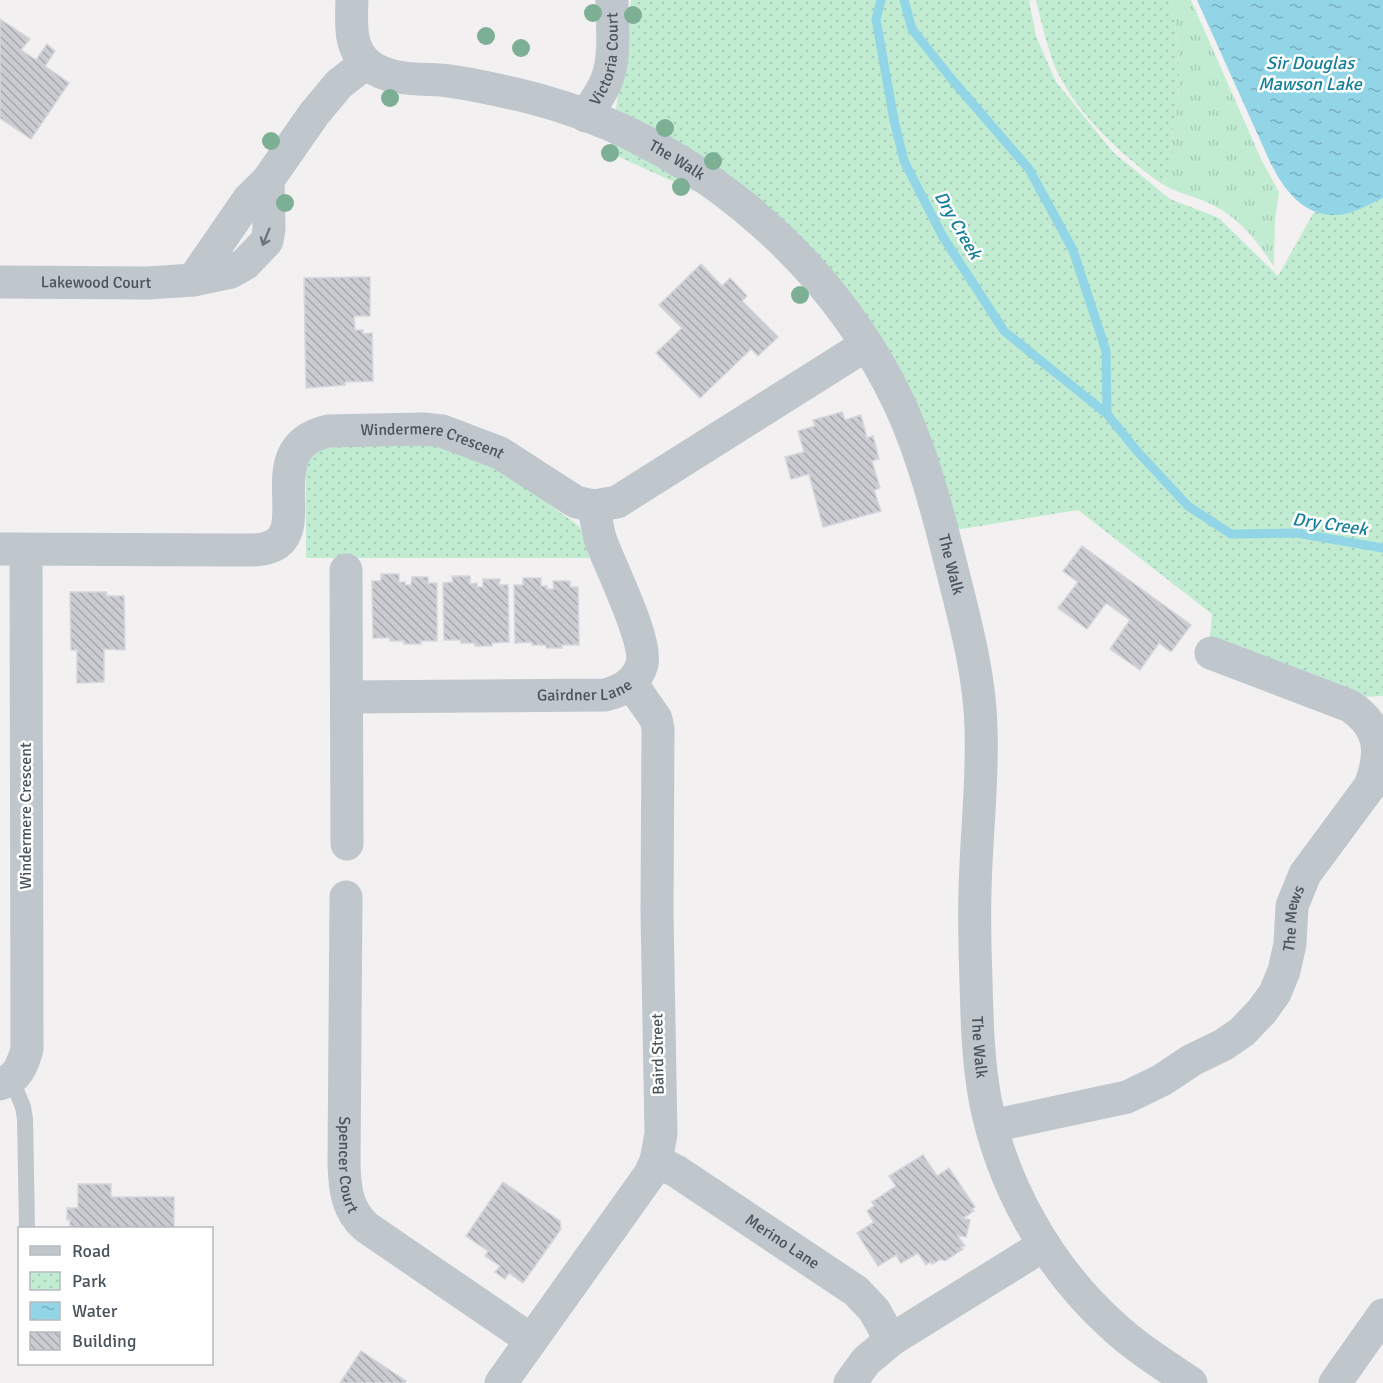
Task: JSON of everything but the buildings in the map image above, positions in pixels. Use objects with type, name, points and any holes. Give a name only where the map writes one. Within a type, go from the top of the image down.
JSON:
[{"type":"street","points":[[352,0],[351,29],[354,45],[366,63]]},
{"type":"street","name":"Victoria Court","points":[[586,116],[604,86],[609,68],[613,41],[612,0]]},
{"type":"street","name":"The Walk","points":[[366,63],[386,74],[483,87],[527,97],[586,116],[642,141],[707,179],[737,201],[797,255],[827,290],[866,345],[898,402],[924,463],[965,622],[979,692],[981,770],[975,893],[979,1062],[986,1102],[1003,1163],[1017,1196],[1044,1245],[1080,1293],[1130,1341],[1191,1383]]},
{"type":"street","name":"Lakewood Court","points":[[0,282],[148,283],[193,280],[248,200],[268,180],[314,114],[339,84],[366,63]]},
{"type":"street","points":[[594,506],[617,502],[866,345]]},
{"type":"street","name":"Windermere Crescent","points":[[5,1081],[16,1075],[24,1063],[27,1049],[13,824],[13,550],[270,548],[288,529],[291,459],[301,443],[314,434],[328,431],[423,429],[442,431],[500,453],[576,502],[594,506]]},
{"type":"street","name":"Gairdner Lane","points":[[346,697],[605,695],[620,691],[631,683],[639,671],[643,653],[599,535],[594,506]]},
{"type":"street","points":[[346,570],[347,844]]},
{"type":"street","name":"The Mews","points":[[992,1126],[1127,1097],[1223,1045],[1242,1032],[1275,993],[1284,971],[1290,944],[1292,906],[1301,881],[1370,786],[1377,772],[1380,754],[1376,734],[1364,716],[1350,706],[1211,653]]},
{"type":"street","name":"Baird Street","points":[[501,1383],[650,1174],[656,1161],[661,1134],[657,913],[658,729],[656,719],[631,683]]},
{"type":"street","name":"Spencer Court","points":[[346,897],[344,1165],[346,1195],[350,1205],[355,1215],[366,1227],[531,1340]]},
{"type":"street","name":"Merino Lane","points":[[656,1161],[676,1170],[856,1291],[874,1310],[891,1340]]},
{"type":"street","points":[[850,1383],[872,1356],[891,1340],[1044,1245]]},
{"type":"street","points":[[1335,1383],[1383,1315]]},
{"type":"lane","name":"Windermere Crescent","points":[[5,1081],[23,1107],[26,1119],[27,1227]]},
{"type":"green space","points":[[631,0],[1029,0],[1036,36],[1056,82],[1113,152],[1170,199],[1219,218],[1278,276],[1314,212],[1364,207],[1383,198],[1383,696],[1363,697],[1210,637],[1212,614],[1078,510],[943,532],[897,400],[761,221],[610,153]]},
{"type":"green space","points":[[1036,0],[1169,0],[1177,35],[1179,87],[1173,125],[1171,164],[1162,184],[1131,160],[1099,130],[1072,97],[1053,62]]},
{"type":"green space","points":[[1169,0],[1191,0],[1261,159],[1279,192],[1275,219],[1274,267],[1255,240],[1233,218],[1209,203],[1162,184],[1169,171],[1179,86],[1177,35]]},
{"type":"green space","points":[[328,444],[433,444],[501,470],[579,526],[590,558],[306,558],[306,462]]},
{"type":"water","name":"Sir Douglas Mawson Lake","points":[[1197,0],[1383,0],[1383,198],[1350,213],[1338,215],[1315,212],[1289,193],[1271,164]]},
{"type":"waterway","name":"Dry Creek","points":[[881,0],[876,19],[894,120],[904,161],[943,237],[1004,331],[1107,414],[1137,451],[1188,506],[1231,534],[1297,533],[1383,548]]},
{"type":"waterway","name":"Dry Creek","points":[[904,0],[912,29],[1029,169],[1073,250],[1106,351],[1107,414]]}]
